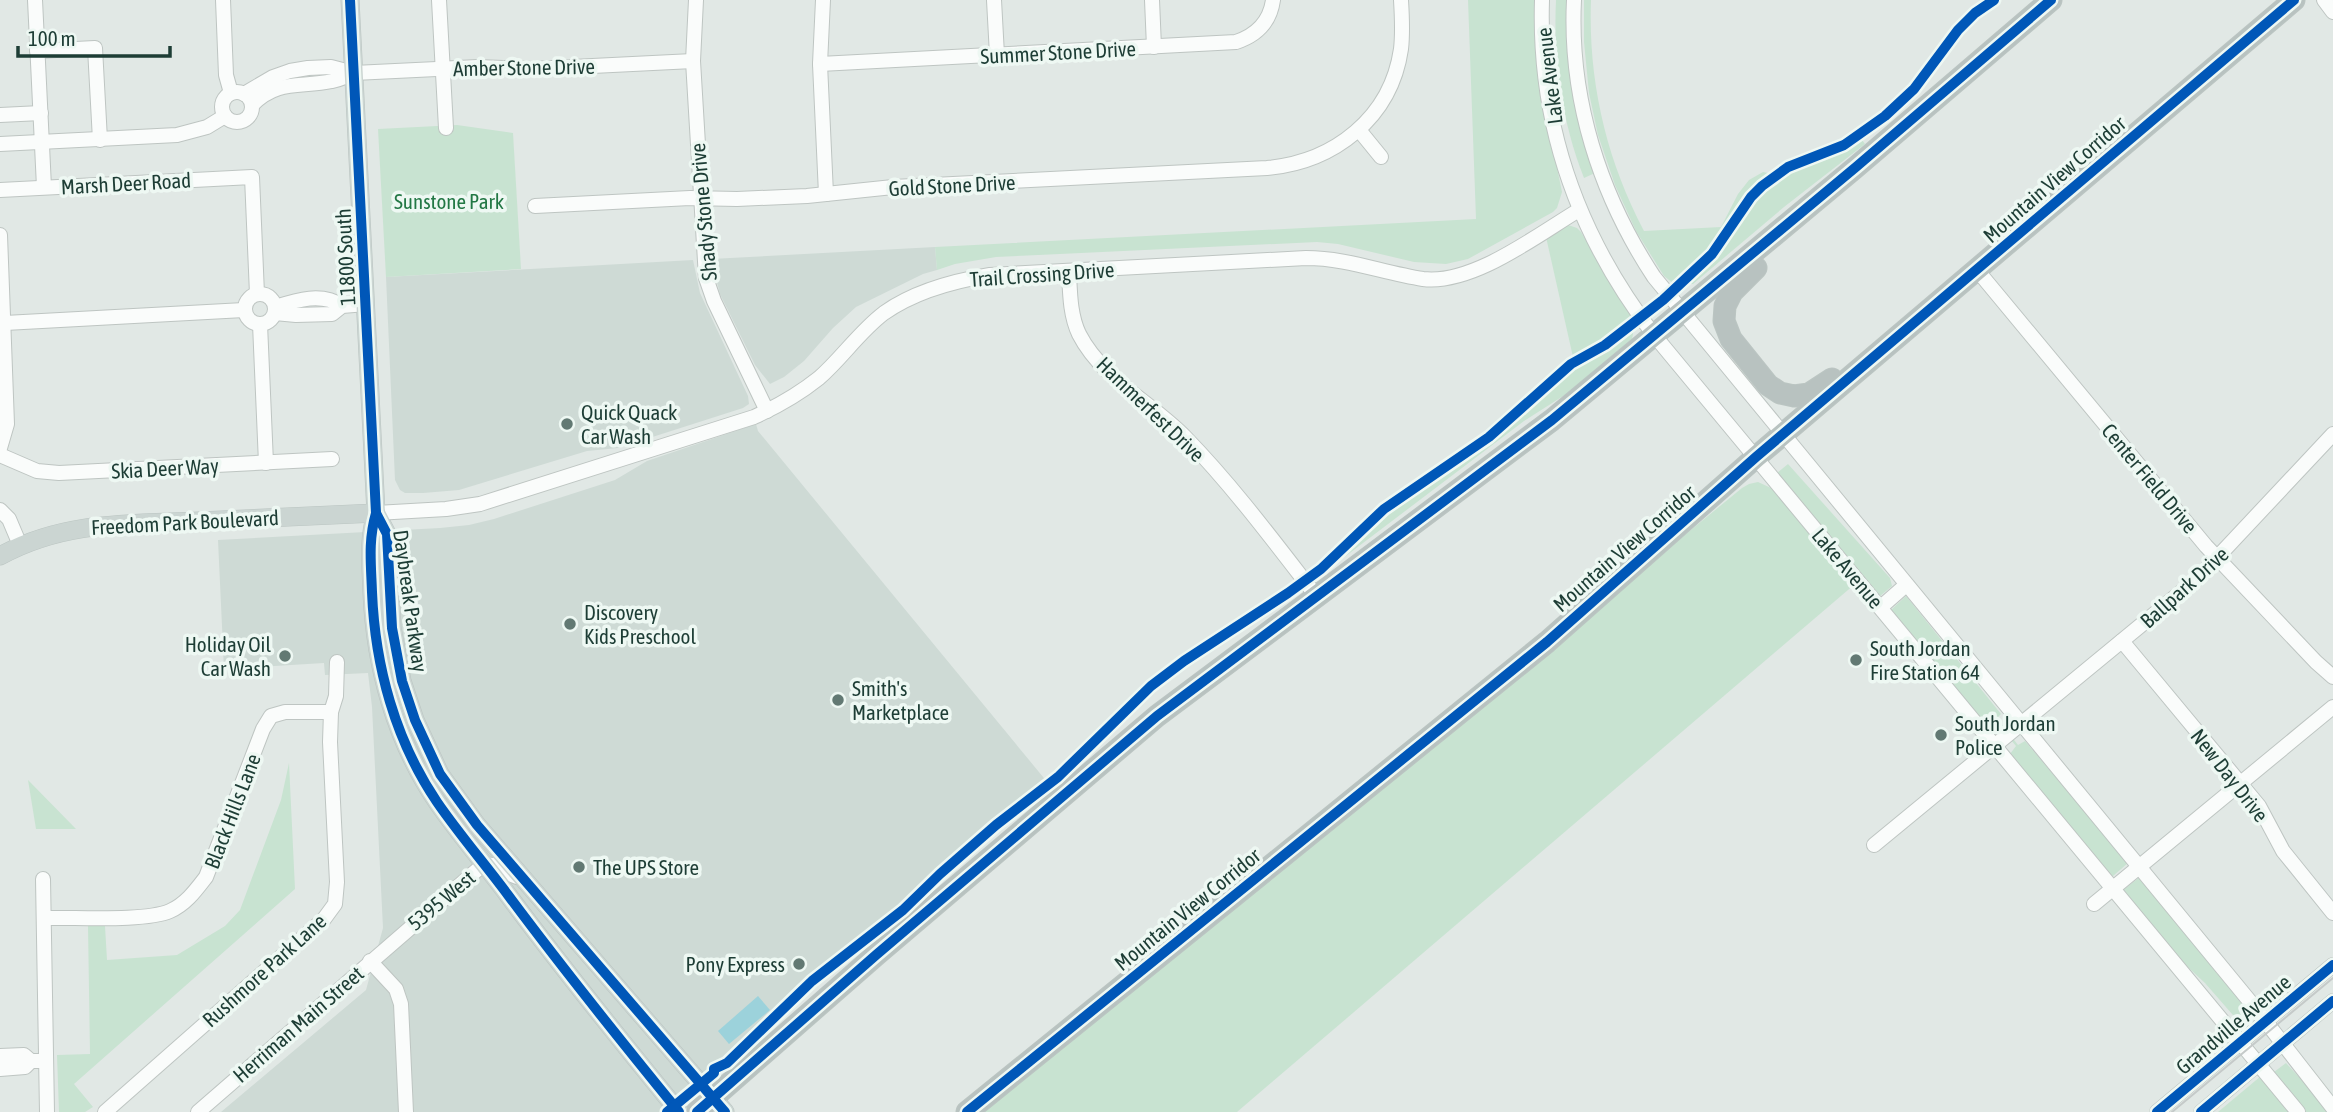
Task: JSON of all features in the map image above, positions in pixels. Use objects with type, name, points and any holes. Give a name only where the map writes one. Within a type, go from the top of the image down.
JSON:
[{"type":"highway","points":[[697,1112],[719,1105],[866,963],[1157,716],[1552,420],[1856,167],[2051,0]]},
{"type":"highway","name":"Mountain View Corridor","points":[[967,1112],[1547,642],[1756,457],[2294,0]]},
{"type":"highway","points":[[1856,167],[1737,286],[1725,306],[1724,321],[1731,339],[1768,385],[1780,393],[1801,396],[1823,387],[1989,246],[2067,194]]},
{"type":"main road","name":"11800 South","points":[[350,0],[376,513]]},
{"type":"main road","name":"Freedom Park Boulevard","points":[[0,556],[48,534],[97,526],[376,513]]},
{"type":"main road","name":"Daybreak Parkway","points":[[376,513],[369,536],[373,620],[379,658],[388,696],[419,772],[438,804],[594,1007],[679,1112]]},
{"type":"main road","name":"Daybreak Parkway","points":[[376,513],[387,534],[395,646],[404,688],[430,756],[449,789],[719,1105]]},
{"type":"main road","points":[[438,804],[450,808],[485,849],[501,853]]},
{"type":"street","points":[[35,0],[44,187]]},
{"type":"street","points":[[0,144],[189,133],[207,127],[225,116],[222,103],[242,97],[226,75],[223,0]]},
{"type":"street","points":[[439,0],[446,128]]},
{"type":"street","name":"Shady Stone Drive","points":[[696,0],[694,61],[705,269],[708,286],[767,411]]},
{"type":"street","points":[[823,0],[820,64],[826,194]]},
{"type":"street","points":[[994,0],[997,55]]},
{"type":"street","points":[[1152,0],[1154,47]]},
{"type":"street","name":"Summer Stone Drive","points":[[820,64],[1229,43],[1244,40],[1257,32],[1267,20],[1273,0]]},
{"type":"street","name":"Gold Stone Drive","points":[[536,206],[700,198],[750,199],[893,187],[1281,167],[1321,156],[1341,144],[1359,130],[1383,100],[1401,48],[1401,0]]},
{"type":"street","name":"Lake Avenue","points":[[1542,0],[1542,39],[1549,104],[1565,170],[1579,210],[1613,277],[1654,335],[2298,1112]]},
{"type":"street","name":"Lake Avenue","points":[[1574,0],[1574,51],[1585,125],[1616,212],[1654,277],[2266,1022],[2333,1108]]},
{"type":"street","points":[[2324,0],[2333,12]]},
{"type":"street","points":[[37,51],[95,48],[100,140]]},
{"type":"street","name":"Amber Stone Drive","points":[[225,116],[233,121],[242,121],[250,115],[242,97],[273,77],[299,69],[331,67],[354,73],[443,68],[532,69],[694,61]]},
{"type":"street","points":[[0,115],[41,113]]},
{"type":"street","points":[[1359,130],[1381,157]]},
{"type":"street","name":"Marsh Deer Road","points":[[0,190],[252,177],[257,294]]},
{"type":"street","name":"Trail Crossing Drive","points":[[376,513],[446,509],[502,498],[767,411],[819,378],[886,312],[905,301],[958,280],[990,275],[1318,258],[1338,259],[1418,278],[1444,279],[1464,276],[1482,268],[1579,210]]},
{"type":"street","points":[[0,235],[8,424],[0,448]]},
{"type":"street","name":"Center Field Drive","points":[[1978,270],[2218,559],[2333,677]]},
{"type":"street","name":"Hammerfest Drive","points":[[1069,272],[1072,313],[1079,334],[1088,348],[1127,390],[1183,434],[1317,597]]},
{"type":"street","points":[[275,310],[267,295],[257,294],[249,298],[244,310],[248,319],[260,324],[269,321],[275,310],[298,299],[331,299],[342,306],[366,304]]},
{"type":"street","points":[[5,323],[244,310]]},
{"type":"street","points":[[260,324],[266,463]]},
{"type":"street","name":"Ballpark Drive","points":[[1874,845],[2197,579],[2333,434]]},
{"type":"street","name":"Skia Deer Way","points":[[0,455],[37,471],[59,473],[332,459]]},
{"type":"street","points":[[0,510],[9,519],[20,545]]},
{"type":"street","points":[[1881,607],[1906,585]]},
{"type":"street","name":"New Day Drive","points":[[2122,641],[2264,813],[2283,851],[2333,913]]},
{"type":"street","name":"Rushmore Park Lane","points":[[105,1112],[324,919],[335,904],[337,882],[330,742],[337,662]]},
{"type":"street","points":[[2094,904],[2333,707]]},
{"type":"street","name":"Black Hills Lane","points":[[44,918],[153,916],[172,910],[191,896],[206,877],[263,729],[271,716],[285,712],[331,712]]},
{"type":"street","points":[[484,864],[501,866],[509,874],[525,880]]},
{"type":"street","name":"5395 West","points":[[399,936],[484,864]]},
{"type":"street","points":[[43,879],[39,1061],[47,1112]]},
{"type":"street","name":"Herriman Main Street","points":[[198,1112],[399,936]]},
{"type":"street","points":[[370,961],[396,989],[401,1004],[406,1112]]},
{"type":"street","name":"Grandville Avenue","points":[[2157,1112],[2333,965]]},
{"type":"street","points":[[2201,1112],[2333,1001]]},
{"type":"street","points":[[0,1056],[24,1055],[39,1061]]},
{"type":"street","points":[[0,1069],[25,1067],[39,1061]]},
{"type":"shaded area","points":[[935,247],[937,270],[923,274],[856,307],[804,361],[770,384],[755,365],[720,294],[711,259]]},
{"type":"shaded area","points":[[693,260],[700,293],[748,396],[749,404],[618,448],[587,451],[459,490],[405,493],[400,490],[395,480],[386,277]]},
{"type":"shaded area","points":[[756,424],[758,431],[1048,783],[978,836],[903,905],[835,961],[806,979],[762,1028],[671,1112],[221,1112],[366,990],[383,928],[368,673],[325,675],[324,663],[224,669],[218,540],[469,525],[615,480],[647,461]]},
{"type":"green space","points":[[1468,0],[1535,0],[1539,80],[1562,192],[1553,212],[1468,259],[1446,264],[1414,262],[1338,244],[1317,242],[996,257],[937,270],[935,247],[1476,219]]},
{"type":"green space","points":[[1556,0],[1569,0],[1595,173],[1584,178],[1570,135],[1561,91],[1556,45]]},
{"type":"green space","points":[[1584,0],[1591,0],[1593,60],[1602,119],[1619,176],[1644,231],[1721,227],[1738,194],[1749,180],[1763,172],[1773,174],[1802,159],[1840,145],[1857,133],[1865,144],[1784,207],[1693,284],[1674,284],[1664,276],[1636,231],[1615,185],[1598,135],[1589,93],[1584,42]]},
{"type":"green space","name":"Sunstone Park","points":[[457,125],[513,133],[521,269],[386,277],[378,129]]},
{"type":"green space","points":[[1568,225],[1581,232],[1632,318],[1573,357],[1546,237]]},
{"type":"green space","points":[[1634,329],[1632,339],[1571,391],[1524,421],[1330,568],[1325,568],[1422,486],[1490,441],[1574,366]]},
{"type":"green space","points":[[1788,464],[1890,578],[1892,586],[1880,596],[1777,473]]},
{"type":"green space","points":[[1758,482],[1771,488],[1855,584],[1237,1112],[982,1112],[1742,488]]},
{"type":"green space","points":[[1906,596],[2001,714],[1997,718],[2018,745],[2025,741],[2128,863],[2113,876],[2110,876],[2010,754],[2016,746],[1994,720],[1986,725],[1891,610]]},
{"type":"green space","points":[[289,763],[295,889],[74,1084],[93,1107],[85,1112],[59,1112],[57,1055],[90,1054],[88,926],[105,926],[107,960],[177,955],[225,926],[240,910],[281,800]]},
{"type":"green space","points":[[28,780],[76,829],[36,829]]},
{"type":"green space","points":[[2140,877],[2250,1012],[2239,1022],[2205,983],[2177,957],[2124,892],[2123,890]]},
{"type":"green space","points":[[2286,1063],[2331,1112],[2306,1112],[2274,1072]]},
{"type":"green space","points":[[2261,1076],[2290,1112],[2218,1112]]},
{"type":"water","points":[[758,996],[770,1010],[729,1044],[718,1031]]},
{"type":"tram line","points":[[2172,1112],[2333,978]]},
{"type":"cycle path","points":[[350,0],[376,513],[371,543],[372,592],[378,647],[390,702],[410,753],[437,802],[679,1112]]},
{"type":"cycle path","points":[[667,1112],[714,1073],[714,1069],[727,1063],[812,981],[903,910],[996,825],[1058,777],[1151,686],[1321,569],[1384,509],[1489,437],[1571,364],[1605,345],[1663,300],[1712,254],[1751,197],[1762,186],[1788,167],[1844,145],[1885,116],[1914,89],[1958,30],[1975,13],[1994,0]]},
{"type":"cycle path","points":[[697,1112],[876,955],[1157,716],[1552,420],[1856,167],[2051,0]]},
{"type":"cycle path","points":[[967,1112],[1547,642],[1756,457],[2294,0]]},
{"type":"cycle path","points":[[376,513],[387,534],[392,628],[402,681],[415,720],[440,774],[477,825],[725,1112]]},
{"type":"cycle path","points":[[2157,1112],[2333,965]]},
{"type":"cycle path","points":[[2201,1112],[2333,1001]]},
{"type":"place","name":"Quick Quack Car Wash","points":[[567,424]]},
{"type":"place","name":"Discovery Kids Preschool","points":[[570,624]]},
{"type":"place","name":"Holiday Oil Car Wash","points":[[285,656]]},
{"type":"place","name":"South Jordan Fire Station 64","points":[[1856,660]]},
{"type":"place","name":"Smith's Marketplace","points":[[838,700]]},
{"type":"place","name":"South Jordan Police","points":[[1941,735]]},
{"type":"place","name":"The UPS Store","points":[[579,867]]},
{"type":"place","name":"Pony Express","points":[[799,964]]}]
